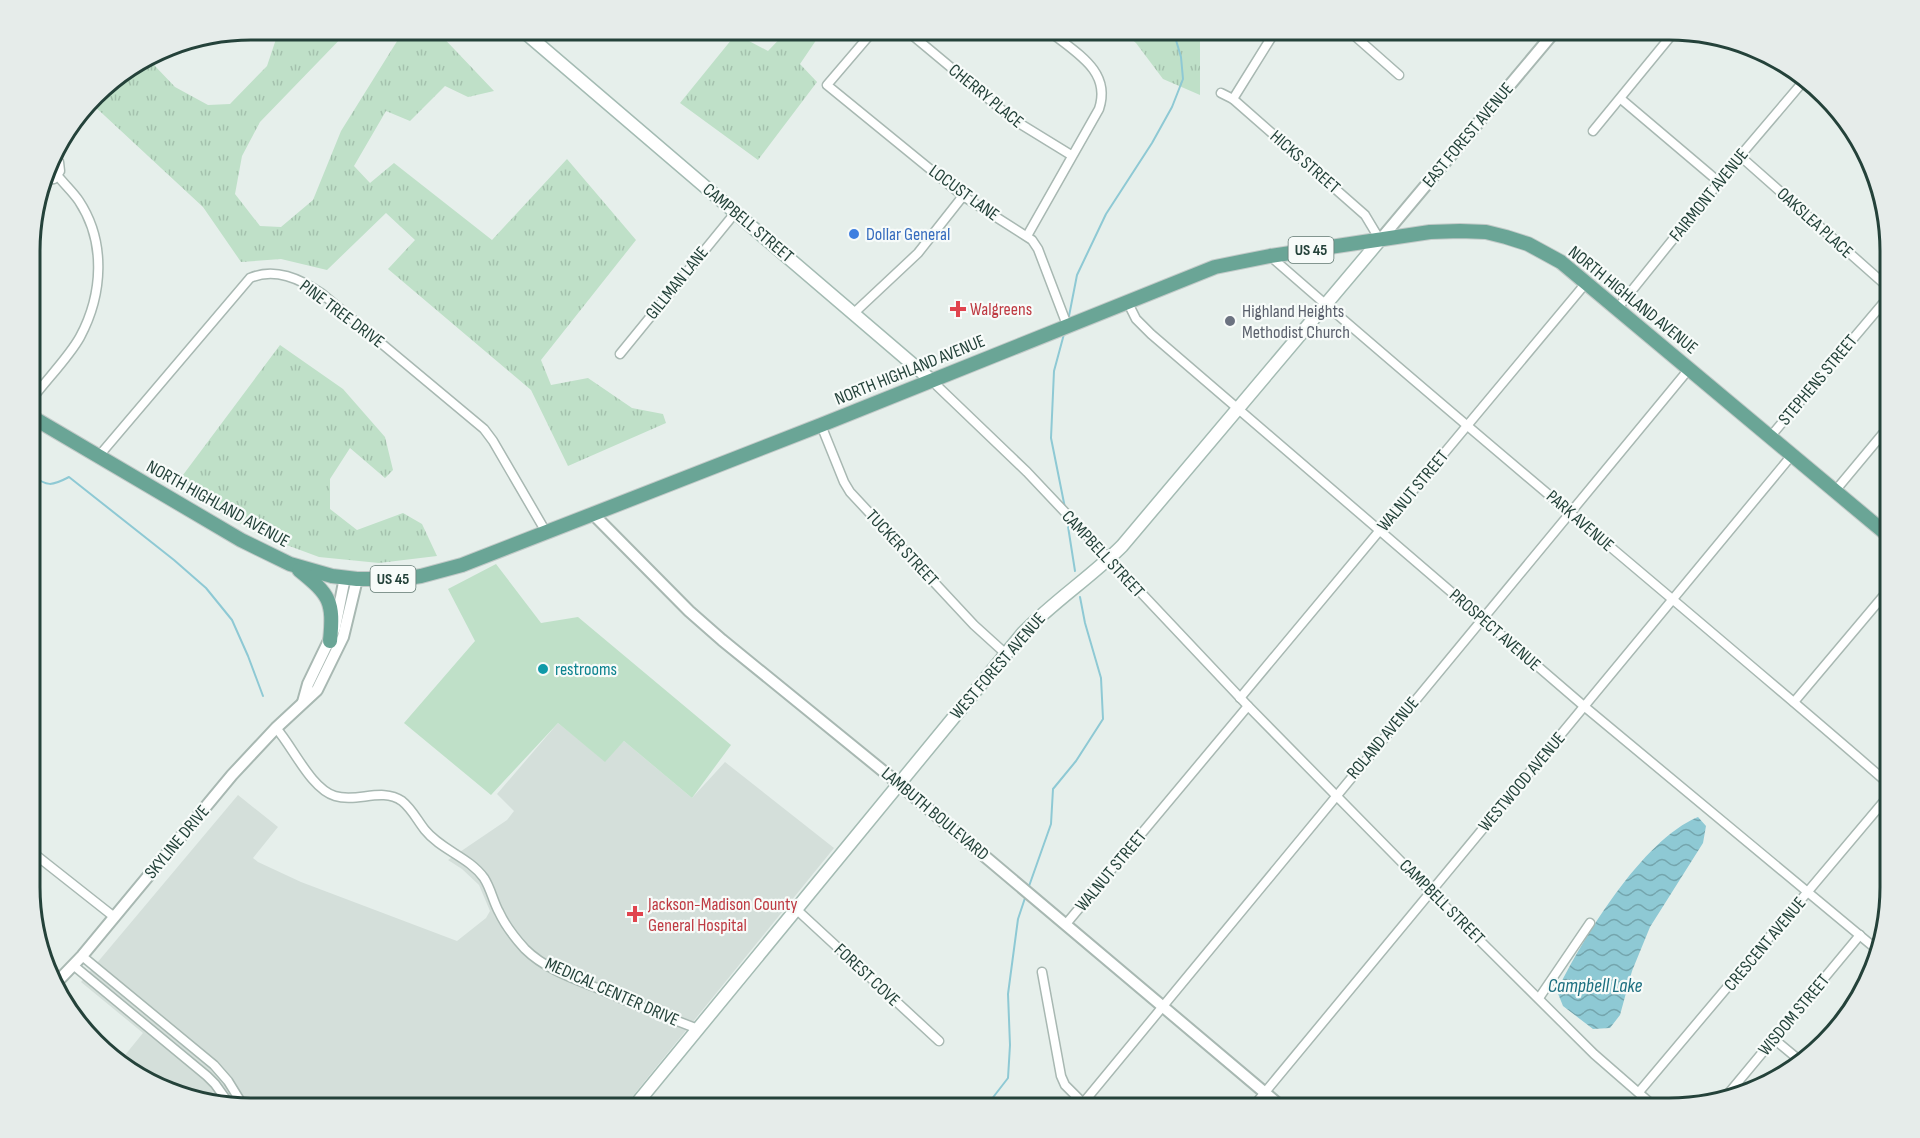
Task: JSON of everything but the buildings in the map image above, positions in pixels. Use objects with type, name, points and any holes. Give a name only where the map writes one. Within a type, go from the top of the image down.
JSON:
[{"type":"main road","name":"CAMPBELL STREET","points":[[536,41],[932,380]]},
{"type":"main road","name":"NORTH HIGHLAND AVENUE","points":[[40,422],[241,540],[290,564],[312,571],[351,578],[400,579],[439,573],[821,425],[1215,267],[1270,256],[1430,232],[1485,232],[1528,244],[1561,262],[1879,528]]},
{"type":"main road","name":"WEST FOREST AVENUE","points":[[642,1097],[1006,654],[1039,616],[1108,560],[1380,240]]},
{"type":"main road","points":[[290,564],[326,594],[332,619],[330,641]]},
{"type":"street","points":[[1027,236],[1099,109],[1102,99],[1102,87],[1092,67],[1060,40]]},
{"type":"street","points":[[1233,99],[1270,40]]},
{"type":"street","points":[[1359,40],[1399,75]]},
{"type":"street","name":"EAST FOREST AVENUE","points":[[1380,240],[1545,40]]},
{"type":"street","points":[[1593,131],[1669,40]]},
{"type":"street","name":"LOCUST LANE","points":[[865,41],[827,84],[963,196],[1027,236],[1038,249],[1064,326]]},
{"type":"street","name":"CHERRY PLACE","points":[[919,41],[1014,120],[1071,155]]},
{"type":"street","name":"FAIRMONT AVENUE","points":[[1617,309],[1799,86]]},
{"type":"street","name":"HICKS STREET","points":[[1221,93],[1233,99],[1365,215],[1380,240]]},
{"type":"street","points":[[1621,99],[1719,182]]},
{"type":"street","name":"OAKSLEA PLACE","points":[[1740,156],[1879,279]]},
{"type":"street","points":[[54,179],[58,176],[60,164]]},
{"type":"street","points":[[40,389],[79,339],[94,307],[98,279],[99,255],[92,226],[78,200],[58,176]]},
{"type":"street","points":[[854,312],[918,253],[963,196]]},
{"type":"street","name":"GILLMAN LANE","points":[[620,354],[735,213]]},
{"type":"street","name":"PARK AVENUE","points":[[1270,256],[1880,776]]},
{"type":"street","name":"PINE TREE DRIVE","points":[[98,457],[250,278],[260,273],[280,275],[306,283],[321,294],[473,418],[493,441],[546,532]]},
{"type":"street","name":"WALNUT STREET","points":[[1240,698],[1586,283]]},
{"type":"street","name":"PROSPECT AVENUE","points":[[1127,301],[1136,320],[1150,334],[1585,707],[1871,944]]},
{"type":"street","name":"STEPHENS STREET","points":[[1770,437],[1879,308]]},
{"type":"street","name":"ROLAND AVENUE","points":[[1087,1097],[1689,369]]},
{"type":"street","name":"CAMPBELL STREET","points":[[932,380],[1020,465],[1240,698],[1430,891],[1594,1054],[1644,1097]]},
{"type":"street","name":"TUCKER STREET","points":[[821,425],[850,492],[974,625],[1006,654]]},
{"type":"street","points":[[1835,491],[1879,438]]},
{"type":"street","name":"WESTWOOD AVENUE","points":[[1261,1097],[1792,455]]},
{"type":"street","name":"LAMBUTH BOULEVARD","points":[[593,514],[689,611],[714,633],[899,784],[1269,1097]]},
{"type":"street","name":"SKYLINE DRIVE","points":[[302,705],[308,684],[330,641],[351,578]]},
{"type":"street","name":"SKYLINE DRIVE","points":[[61,978],[82,956],[232,775],[276,728],[317,690],[343,637],[351,578]]},
{"type":"street","points":[[1794,702],[1880,600]]},
{"type":"street","name":"WALNUT STREET","points":[[1066,924],[1248,706]]},
{"type":"street","name":"MEDICAL CENTER DRIVE","points":[[276,728],[312,777],[334,796],[346,798],[375,794],[391,796],[409,807],[433,838],[478,870],[510,932],[526,950],[542,962],[573,978],[698,1029]]},
{"type":"street","name":"CRESCENT AVENUE","points":[[1639,1092],[1880,806]]},
{"type":"street","points":[[40,858],[113,916]]},
{"type":"street","name":"FOREST COVE","points":[[796,909],[939,1041]]},
{"type":"street","points":[[1539,998],[1590,923]]},
{"type":"street","name":"WISDOM STREET","points":[[1734,1087],[1860,935]]},
{"type":"street","points":[[82,956],[214,1065],[238,1097]]},
{"type":"street","points":[[74,965],[207,1076],[224,1096]]},
{"type":"street","points":[[1042,972],[1061,1076],[1065,1086],[1075,1097]]},
{"type":"street","points":[[1774,1039],[1794,1056]]},
{"type":"shaded area","name":"Jackson-Madison County General Hospital","points":[[558,723],[605,761],[624,741],[692,798],[725,762],[834,848],[631,1098],[252,1098],[224,1096],[197,1090],[158,1076],[125,1055],[143,1033],[81,982],[238,795],[278,827],[253,858],[258,862],[301,882],[457,941],[486,918],[490,911],[479,885],[448,860],[507,820],[514,811],[497,794]]},
{"type":"green space","points":[[1133,40],[1200,40],[1200,95],[1163,79]]},
{"type":"green space","points":[[275,41],[338,41],[260,122],[242,156],[235,194],[260,226],[281,227],[313,200],[341,131],[397,41],[446,41],[494,91],[468,97],[445,86],[410,121],[386,111],[354,166],[370,183],[394,163],[492,240],[567,159],[636,240],[541,360],[551,385],[588,378],[632,408],[663,414],[666,423],[568,466],[531,390],[388,269],[415,240],[386,213],[327,270],[281,259],[241,262],[203,207],[97,108],[123,84],[155,64],[175,87],[208,105],[230,104],[267,66]]},
{"type":"green space","points":[[731,41],[749,41],[768,51],[778,41],[816,41],[800,64],[817,82],[758,160],[680,103]]},
{"type":"green space","points":[[280,345],[343,389],[385,437],[393,470],[385,478],[350,448],[330,479],[330,509],[357,530],[403,513],[422,524],[437,556],[379,563],[319,557],[257,534],[177,483]]},
{"type":"green space","points":[[496,564],[541,623],[578,617],[731,745],[692,798],[624,741],[605,762],[558,723],[491,795],[404,723],[475,641],[448,589]]},
{"type":"water","name":"Campbell Lake","points":[[1698,817],[1706,826],[1703,843],[1650,927],[1632,971],[1620,1015],[1610,1028],[1593,1029],[1563,1006],[1557,991],[1598,919],[1636,868],[1656,846],[1677,829]]},
{"type":"waterway","points":[[1069,316],[1077,275],[1106,214],[1152,143],[1172,107],[1183,79],[1181,57],[1176,40]]},
{"type":"waterway","points":[[1064,334],[1054,371],[1051,438],[1065,508]]},
{"type":"waterway","points":[[40,481],[50,484],[69,477],[206,588],[232,620],[263,696]]},
{"type":"waterway","points":[[1067,520],[1075,571]]},
{"type":"waterway","points":[[1028,889],[1051,824],[1053,789],[1076,761],[1103,719],[1101,678],[1080,597]]},
{"type":"waterway","points":[[993,1097],[1008,1078],[1010,1045],[1008,994],[1018,919],[1026,895]]},
{"type":"place","name":"Dollar General","points":[[854,234]]},
{"type":"place","name":"Walgreens","points":[[958,309]]},
{"type":"place","name":"Highland Heights Methodist Church","points":[[1230,321]]},
{"type":"place","name":"restrooms","points":[[543,669]]},
{"type":"place","name":"Jackson-Madison County General Hospital","points":[[635,914]]}]
